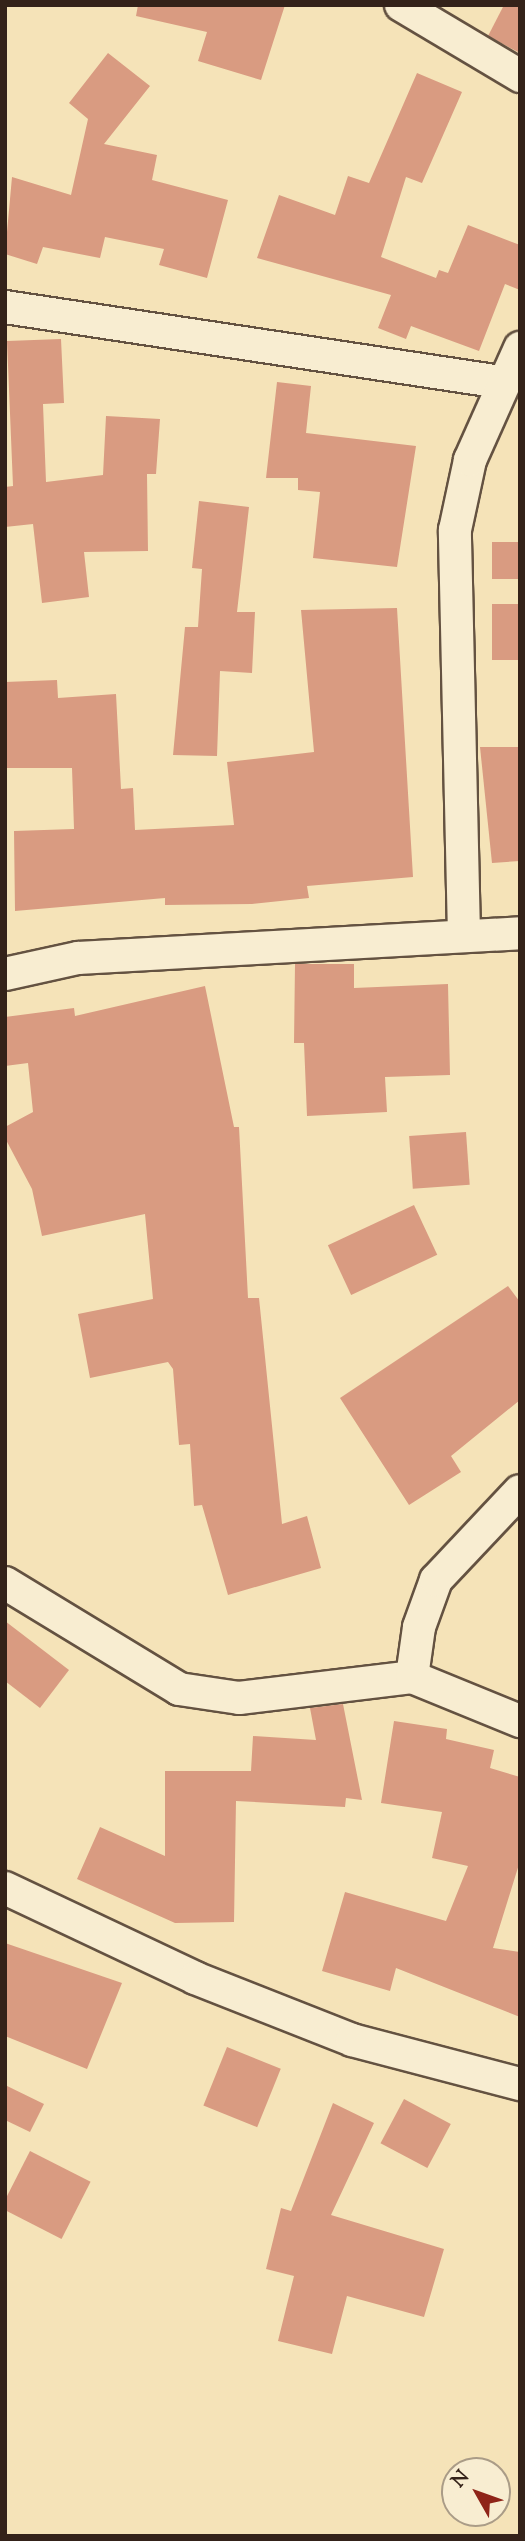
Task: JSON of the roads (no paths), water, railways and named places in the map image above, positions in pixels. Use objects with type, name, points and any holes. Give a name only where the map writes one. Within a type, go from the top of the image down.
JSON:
[{"type":"street","points":[[401,5],[520,76]]},
{"type":"street","points":[[5,307],[501,382]]},
{"type":"street","points":[[464,935],[455,530],[470,460],[501,382],[520,348]]},
{"type":"street","points":[[5,974],[78,958],[520,933]]},
{"type":"street","points":[[412,1677],[419,1627],[436,1580],[520,1491]]},
{"type":"street","points":[[5,1583],[179,1689],[239,1698],[412,1677],[520,1721]]},
{"type":"street","points":[[5,1888],[195,1978],[352,2040],[520,2084]]}]
